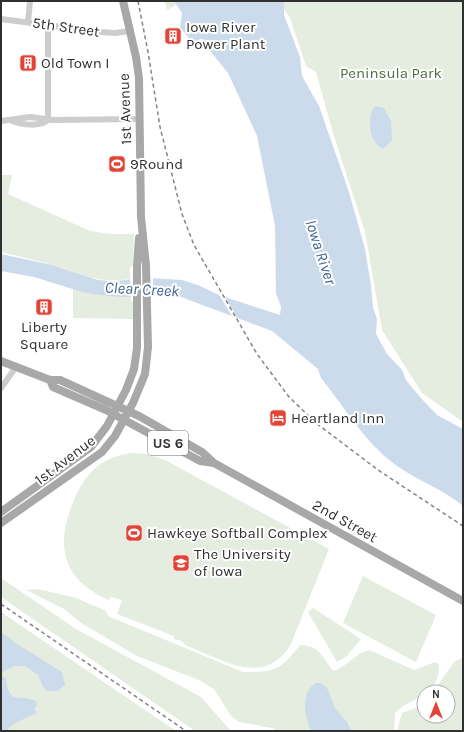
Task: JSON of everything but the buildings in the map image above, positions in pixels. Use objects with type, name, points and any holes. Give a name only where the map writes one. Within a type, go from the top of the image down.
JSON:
[{"type":"main road","name":"1st Avenue","points":[[1,523],[95,458],[108,445],[129,410],[142,384],[147,365],[146,266],[141,217],[138,68],[123,1]]},
{"type":"main road","name":"1st Avenue","points":[[1,512],[91,447],[102,434],[126,390],[134,369],[137,348],[137,266],[141,217]]},
{"type":"main road","name":"2nd Street","points":[[1,361],[50,380],[60,380],[129,410],[202,452],[214,463],[463,601]]},
{"type":"main road","name":"2nd Street","points":[[50,380],[54,387],[113,414],[200,461],[214,463]]},
{"type":"street","points":[[28,22],[30,1]]},
{"type":"street","name":"5th Street","points":[[1,19],[106,33],[130,31]]},
{"type":"street","points":[[48,25],[48,120]]},
{"type":"street","points":[[1,121],[12,121],[30,117],[48,120],[140,119]]},
{"type":"street","points":[[1,388],[16,367]]},
{"type":"green space","points":[[165,1],[174,1],[176,5],[167,10]]},
{"type":"green space","name":"Peninsula Park","points":[[278,1],[463,1],[463,422],[422,393],[382,330],[365,232],[333,133],[316,72],[306,66],[290,18]]},
{"type":"green space","points":[[1,175],[12,175],[8,194],[90,231],[110,234],[134,234],[133,266],[130,267],[130,279],[99,279],[46,263],[1,252]]},
{"type":"green space","points":[[73,289],[100,295],[131,296],[131,301],[134,301],[134,319],[73,318]]},
{"type":"green space","points":[[131,453],[147,454],[165,460],[329,549],[291,644],[281,657],[269,665],[256,668],[243,667],[215,658],[187,646],[181,641],[174,639],[174,636],[117,614],[122,600],[111,597],[109,600],[94,592],[82,583],[73,573],[67,562],[64,549],[64,535],[72,505],[77,494],[87,477],[101,464],[119,455]]},
{"type":"green space","points":[[363,576],[436,615],[416,662],[343,623]]},
{"type":"green space","points":[[1,578],[76,629],[201,697],[231,731],[195,731],[1,597]]},
{"type":"green space","points":[[38,589],[76,598],[106,611],[108,616],[243,672],[263,671],[276,668],[282,665],[300,645],[313,648],[321,654],[334,671],[360,654],[369,650],[414,670],[435,662],[439,664],[438,676],[435,684],[416,684],[416,699],[403,706],[395,713],[394,731],[278,731],[272,728],[239,722],[231,716],[214,689],[199,680],[137,656],[81,623],[64,609],[26,590]]},
{"type":"green space","points":[[313,608],[361,639],[346,657],[337,662],[308,612]]},
{"type":"green space","points":[[1,612],[176,731],[1,731]]},
{"type":"green space","points":[[463,658],[463,731],[397,731],[402,713],[416,708],[416,724],[456,724],[456,684],[439,684],[455,661]]},
{"type":"water","points":[[174,1],[284,1],[284,15],[300,57],[302,76],[319,106],[349,192],[365,249],[373,308],[377,319],[376,334],[387,354],[402,370],[406,380],[420,397],[437,415],[463,429],[463,506],[397,466],[375,447],[356,425],[321,378],[318,369],[272,331],[181,297],[162,295],[122,297],[100,295],[82,292],[34,277],[1,271],[1,254],[52,265],[98,280],[113,281],[149,278],[182,280],[198,285],[219,295],[280,315],[281,307],[276,293],[275,226],[257,136],[228,73],[211,52],[207,40],[200,39],[193,43],[180,27],[182,13]]},
{"type":"water","points":[[375,106],[384,108],[391,121],[392,141],[383,149],[376,143],[371,133],[370,118]]},
{"type":"water","points":[[1,632],[17,644],[62,672],[65,685],[58,691],[47,691],[43,687],[38,675],[25,666],[14,666],[1,673]]},
{"type":"water","points":[[3,676],[6,678],[7,687],[13,696],[36,701],[37,706],[34,709],[37,713],[15,723],[6,731],[1,731],[1,689],[3,683],[1,678]]},
{"type":"water","points":[[316,683],[321,683],[327,688],[335,708],[347,722],[351,731],[312,731],[310,729],[305,711],[305,704],[308,692]]},
{"type":"pier","points":[[153,276],[153,297],[131,298],[130,277]]},
{"type":"pier","points":[[218,293],[224,295],[240,323],[235,321]]},
{"type":"railway","points":[[138,1],[160,127],[182,214],[194,245],[257,354],[289,397],[316,423],[378,470],[463,526]]},
{"type":"railway","points":[[1,604],[186,731]]},
{"type":"place","name":"Iowa River Power Plant","points":[[173,36]]},
{"type":"place","name":"Old Town I","points":[[28,63]]},
{"type":"place","name":"9Round","points":[[117,164]]},
{"type":"place","name":"Liberty Square","points":[[44,307]]},
{"type":"place","name":"Heartland Inn","points":[[278,418]]},
{"type":"place","name":"Hawkeye Softball Complex","points":[[134,533]]},
{"type":"place","name":"The University of Iowa","points":[[181,563]]},
{"type":"water label","name":"Iowa River","points":[[321,252]]},
{"type":"water label","name":"Clear Creek","points":[[142,289]]}]
